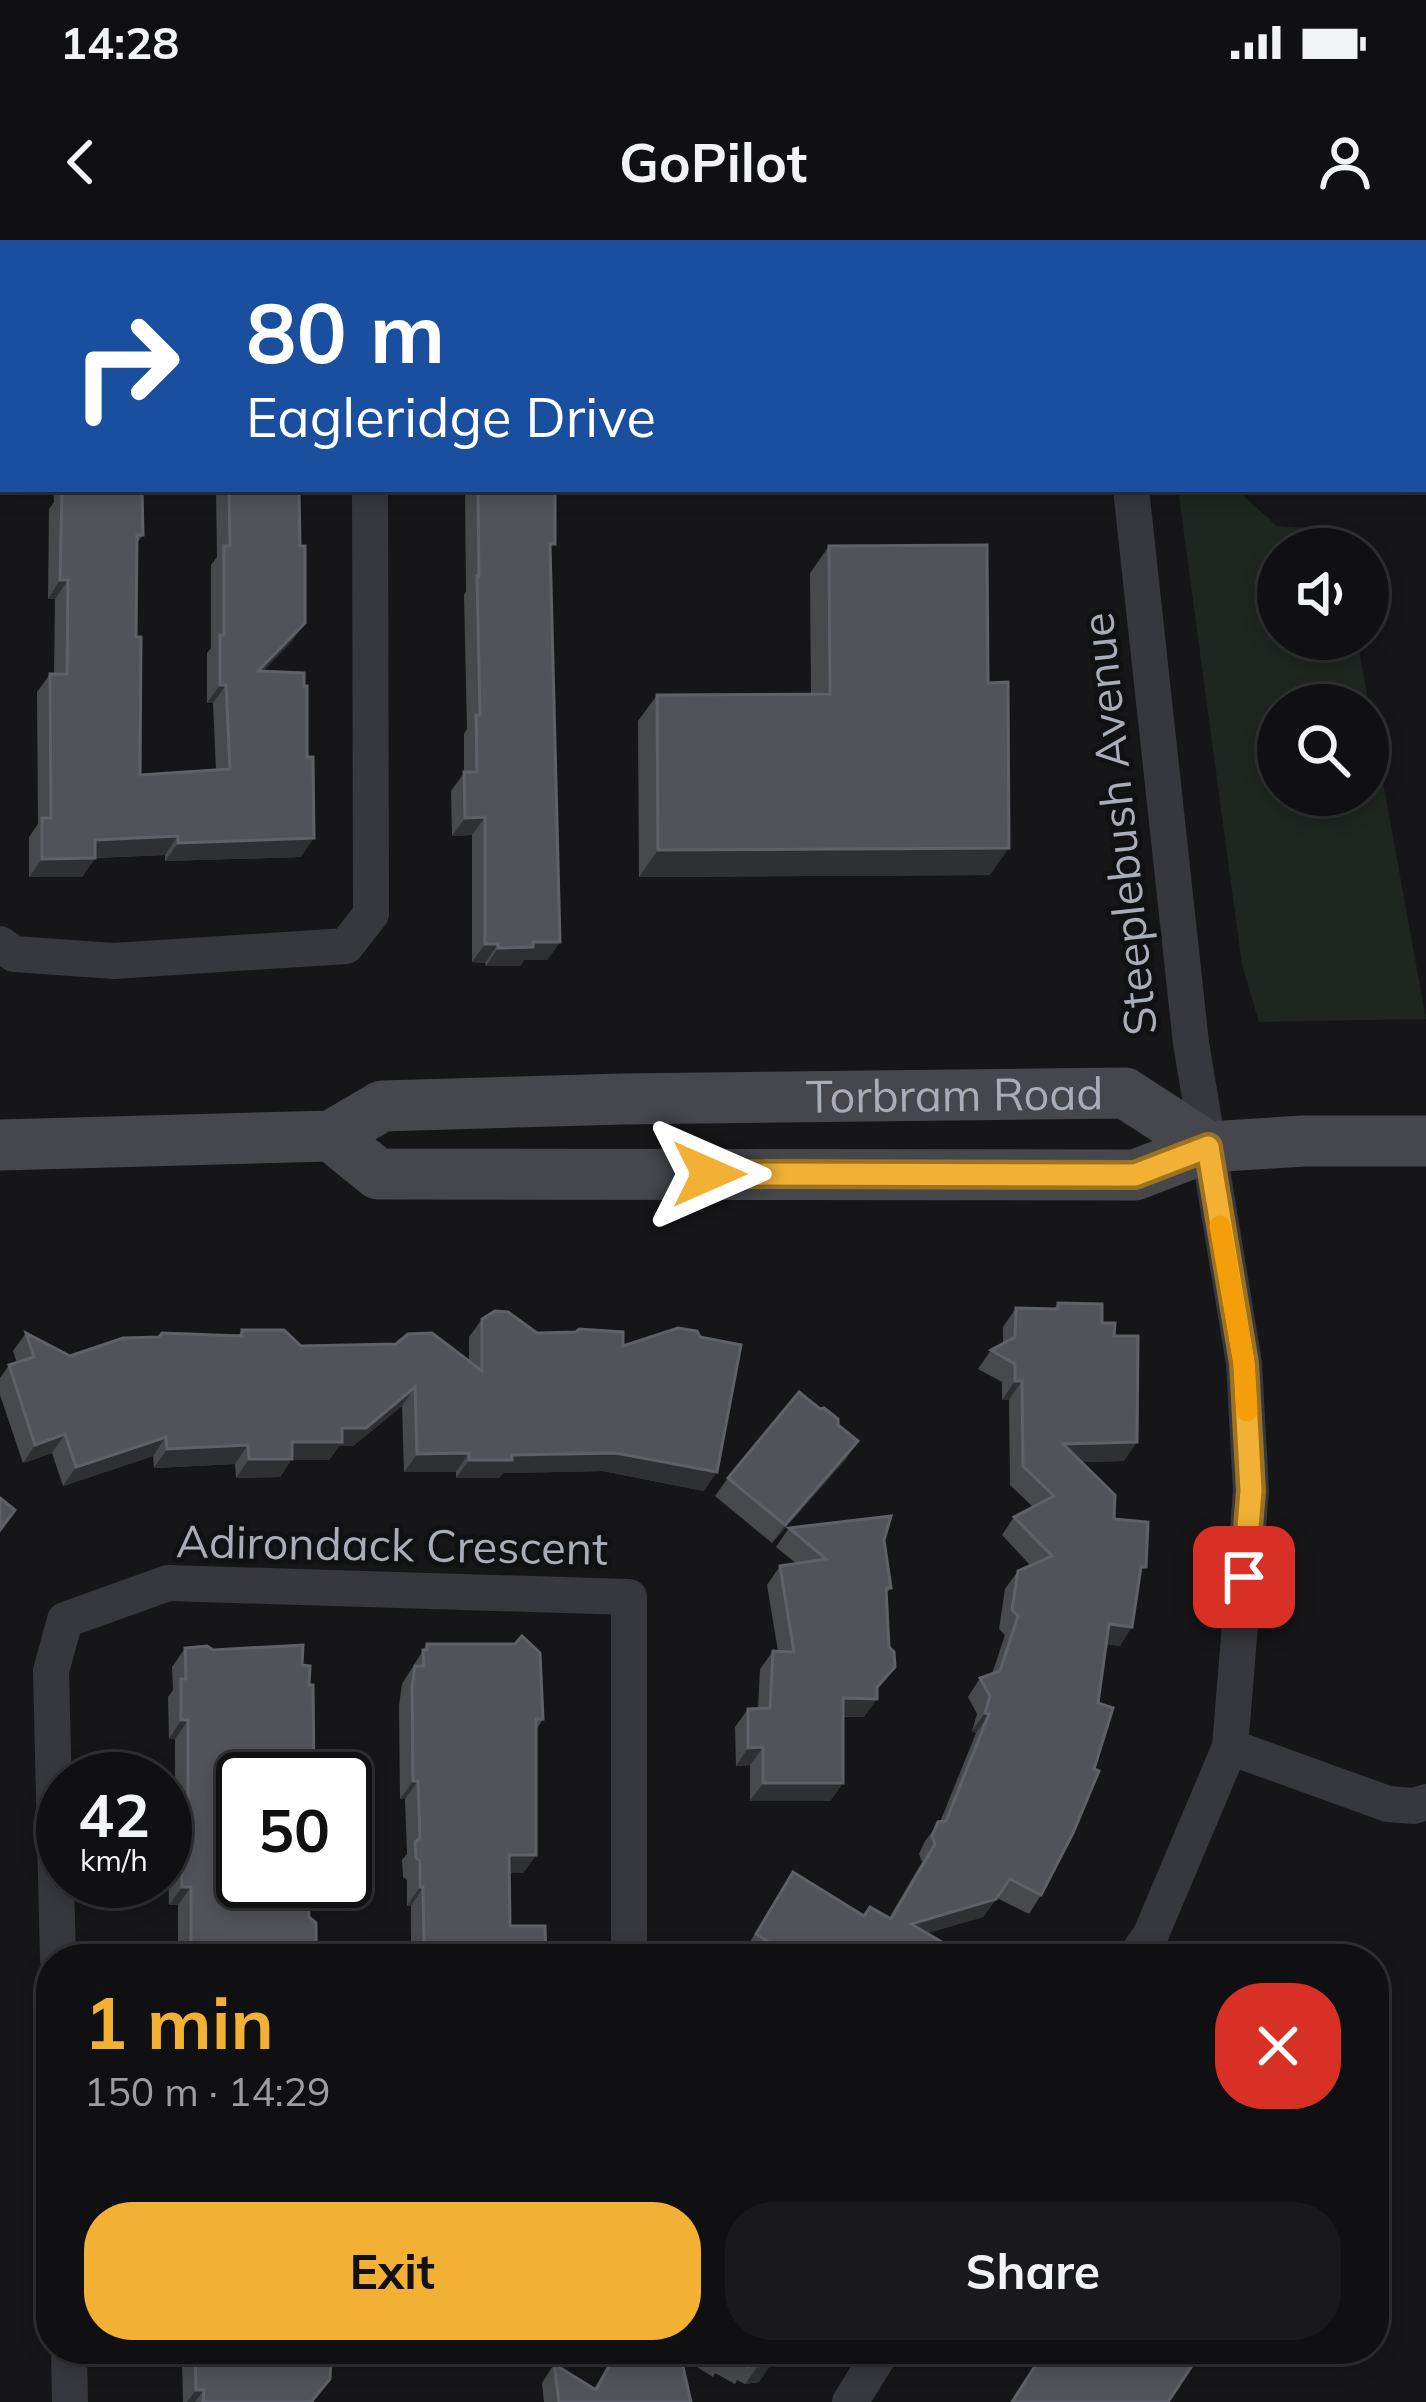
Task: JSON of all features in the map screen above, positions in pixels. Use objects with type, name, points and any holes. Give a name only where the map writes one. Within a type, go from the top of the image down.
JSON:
[{"type":"main road","name":"Torbram Road","points":[[0,1145],[331,1136],[382,1106],[1125,1094],[1208,1147]]},
{"type":"main road","name":"Torbram Road","points":[[331,1136],[378,1174],[1135,1175],[1208,1147],[1426,1141]]},
{"type":"street","points":[[0,944],[14,954],[114,961],[346,946],[371,914],[370,492]]},
{"type":"street","name":"Steeplebush Avenue","points":[[1131,492],[1191,1043],[1244,1363],[1251,1491],[1230,1748],[1144,1944]]},
{"type":"street","name":"Adirondack Crescent","points":[[58,1944],[51,1671],[65,1620],[167,1583],[629,1597],[629,1944]]},
{"type":"street","points":[[1230,1748],[1388,1804],[1426,1802]]},
{"type":"street","points":[[69,2364],[70,2402]]},
{"type":"street","points":[[850,2402],[874,2364]]},
{"type":"shaded area","points":[[1178,492],[1239,492],[1277,526],[1307,528],[1257,528],[1257,660],[1361,660],[1365,684],[1257,684],[1257,816],[1389,815],[1426,1019],[1259,1022],[1242,965]]},
{"type":"building","points":[[62,492],[142,492],[136,637],[141,637],[140,775],[230,769],[226,685],[220,685],[229,492],[299,492],[305,623],[258,671],[304,673],[307,757],[313,757],[314,838],[178,843],[178,836],[95,840],[95,858],[42,859],[42,818],[51,818],[50,674],[67,674],[68,580],[60,580]]},
{"type":"building","points":[[478,492],[555,492],[555,544],[550,544],[560,942],[533,942],[533,947],[485,944],[485,817],[465,818],[464,772],[477,772]]},
{"type":"building","points":[[987,545],[988,683],[1008,682],[1009,848],[658,850],[657,695],[830,694],[829,546]]},
{"type":"building","points":[[1058,1303],[1102,1304],[1102,1323],[1115,1323],[1114,1336],[1138,1336],[1137,1442],[1063,1444],[1115,1495],[1114,1519],[1148,1522],[1146,1567],[1141,1567],[1132,1627],[1109,1624],[1098,1703],[1113,1708],[1094,1769],[1099,1771],[1073,1833],[1041,1895],[1010,1879],[996,1899],[911,1924],[945,1944],[772,1944],[756,1934],[793,1872],[864,1916],[870,1907],[891,1919],[935,1844],[932,1836],[938,1822],[946,1821],[989,1714],[985,1713],[990,1696],[980,1678],[1000,1671],[1018,1616],[1012,1610],[1018,1571],[1052,1556],[1014,1517],[1054,1496],[1023,1466],[1022,1381],[1015,1381],[1015,1364],[991,1350],[1015,1337],[1016,1308],[1058,1309]]},
{"type":"building","points":[[495,1311],[508,1312],[537,1333],[623,1332],[623,1346],[678,1328],[741,1345],[717,1472],[616,1453],[512,1455],[512,1460],[469,1460],[469,1453],[417,1454],[415,1387],[366,1428],[342,1428],[342,1442],[292,1442],[292,1459],[249,1459],[248,1445],[167,1449],[166,1437],[76,1467],[65,1434],[35,1445],[9,1365],[34,1357],[26,1333],[70,1356],[123,1338],[162,1333],[242,1336],[242,1330],[284,1330],[301,1346],[396,1344],[408,1334],[432,1333],[482,1371],[482,1319]]},
{"type":"building","points":[[799,1392],[838,1419],[838,1425],[858,1441],[785,1525],[728,1478]]},
{"type":"building","points":[[0,1498],[15,1510],[0,1530]]},
{"type":"building","points":[[891,1516],[884,1540],[891,1588],[886,1588],[889,1647],[895,1667],[877,1687],[877,1699],[843,1698],[843,1783],[763,1783],[763,1747],[748,1748],[748,1709],[770,1708],[773,1651],[794,1652],[780,1566],[826,1559],[789,1528]]},
{"type":"building","points":[[522,1636],[540,1653],[543,1719],[536,1719],[536,1855],[509,1855],[510,1926],[545,1926],[546,1944],[424,1944],[423,1887],[415,1842],[420,1838],[418,1781],[413,1781],[415,1666],[424,1666],[427,1644],[515,1644]]},
{"type":"building","points":[[303,1645],[302,1665],[310,1666],[309,1685],[313,1685],[314,1752],[216,1752],[216,1908],[309,1908],[309,1917],[316,1923],[312,1944],[191,1943],[192,1752],[188,1752],[188,1720],[181,1720],[181,1679],[186,1679],[185,1648],[213,1650]]},
{"type":"building","points":[[195,2364],[331,2364],[330,2379],[311,2402],[203,2402],[204,2390],[196,2390]]},
{"type":"building","points":[[554,2364],[596,2390],[611,2364],[682,2364],[691,2402],[559,2402]]},
{"type":"building","points":[[1036,2364],[1193,2364],[1168,2402],[1012,2402]]},
{"type":"slow traffic","points":[[1220,1226],[1244,1363],[1247,1411]]},
{"type":"route","points":[[709,1174],[1135,1175],[1208,1147],[1244,1363],[1251,1491],[1244,1577]]}]
